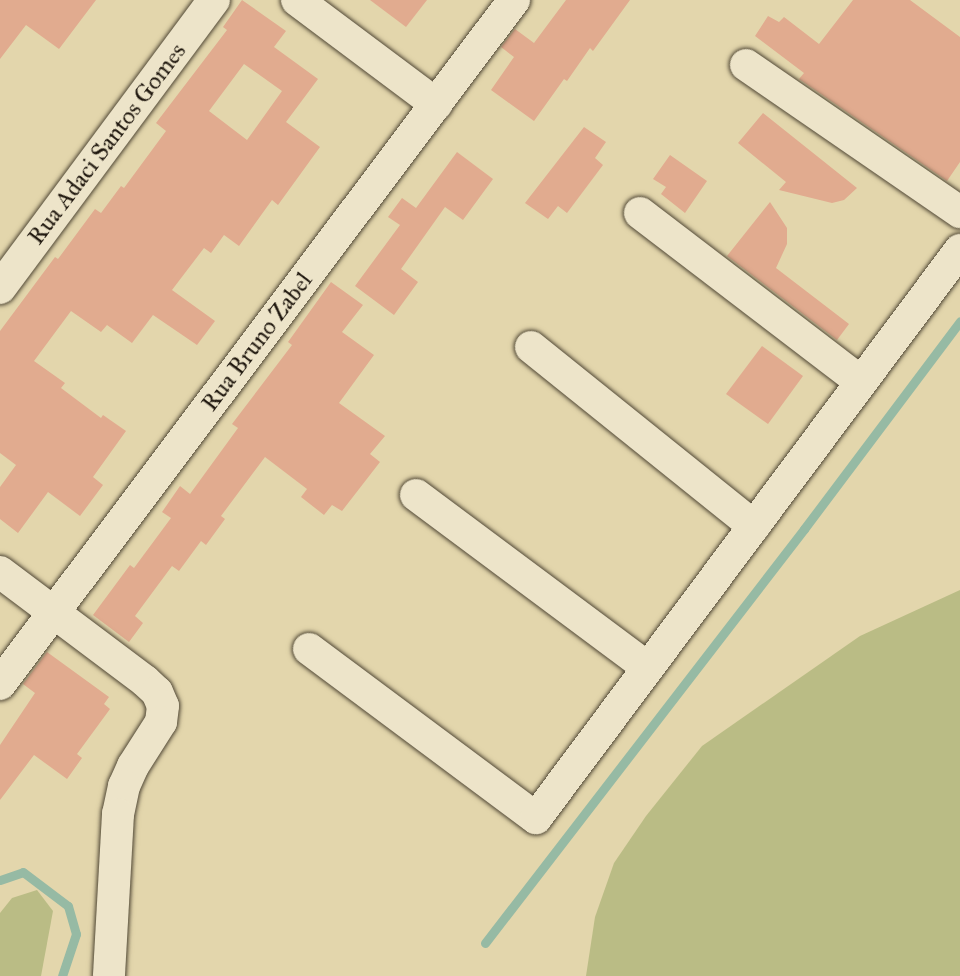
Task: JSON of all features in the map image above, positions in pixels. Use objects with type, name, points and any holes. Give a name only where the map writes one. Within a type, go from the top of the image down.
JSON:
[{"type":"street","name":"Rua Adaci Santos Gomes","points":[[0,288],[214,0]]},
{"type":"street","points":[[297,0],[436,104]]},
{"type":"street","name":"Rua Bruno Zabel","points":[[0,684],[514,0]]},
{"type":"street","points":[[746,65],[960,212]]},
{"type":"street","points":[[640,213],[861,382]]},
{"type":"street","points":[[309,649],[537,818],[960,250]]},
{"type":"street","points":[[531,348],[754,526]]},
{"type":"street","points":[[416,495],[648,668]]},
{"type":"street","points":[[0,572],[145,681],[157,692],[163,706],[161,722],[132,766],[120,805],[109,976]]},
{"type":"green space","points":[[960,590],[960,976],[586,976],[595,917],[614,863],[646,816],[702,746],[860,636]]},
{"type":"green space","points":[[37,890],[53,911],[41,976],[0,976],[0,913],[12,898]]},
{"type":"building","points":[[0,0],[96,0],[59,49],[26,25],[0,59]]},
{"type":"building","points":[[242,0],[286,31],[274,47],[318,79],[286,122],[320,147],[278,205],[272,200],[239,246],[224,235],[211,253],[204,248],[172,290],[215,321],[197,345],[153,315],[132,343],[107,325],[101,332],[71,311],[34,361],[65,383],[61,388],[101,418],[103,415],[126,431],[93,477],[103,485],[80,516],[48,492],[18,533],[0,519],[0,487],[16,465],[0,453],[0,331],[55,257],[58,259],[95,209],[101,213],[121,186],[124,188],[166,131],[156,123],[227,30],[223,27]],"holes":[[[244,64],[282,91],[247,140],[209,111]]]},
{"type":"building","points":[[370,0],[427,0],[406,27]]},
{"type":"building","points":[[566,0],[630,0],[593,51],[590,48],[534,121],[491,90],[514,57],[501,47],[515,29],[534,43]]},
{"type":"building","points":[[853,0],[910,0],[960,37],[960,162],[947,181],[799,79],[804,73],[755,36],[768,16],[779,22],[784,17],[819,44]]},
{"type":"building","points":[[763,113],[857,188],[844,200],[832,203],[779,190],[786,182],[738,143]]},
{"type":"building","points":[[584,127],[606,142],[595,158],[603,165],[567,213],[558,206],[548,219],[525,203]]},
{"type":"building","points":[[457,152],[493,179],[463,220],[445,207],[401,269],[418,282],[394,315],[355,286],[400,225],[388,217],[402,198],[416,208]]},
{"type":"building","points":[[670,155],[707,181],[685,213],[661,194],[666,187],[653,179]]},
{"type":"building","points":[[770,202],[787,228],[787,244],[776,268],[849,324],[837,340],[727,256]]},
{"type":"building","points":[[331,282],[363,305],[342,332],[374,355],[339,403],[385,436],[370,454],[380,462],[342,511],[332,505],[324,515],[301,497],[307,489],[265,457],[221,516],[225,519],[206,545],[201,541],[179,571],[172,566],[135,616],[143,623],[129,642],[93,615],[130,565],[134,568],[171,518],[162,512],[180,486],[190,494],[238,428],[232,424],[292,345],[288,342]]},
{"type":"building","points":[[762,346],[803,376],[768,424],[726,394]]},
{"type":"building","points":[[47,652],[109,697],[104,704],[110,709],[77,754],[82,758],[67,779],[34,755],[0,800],[0,745],[35,693],[23,684]]},
{"type":"waterway","points":[[485,943],[804,529],[960,321]]},
{"type":"waterway","points":[[0,880],[23,872],[68,906],[76,934],[62,976]]}]
